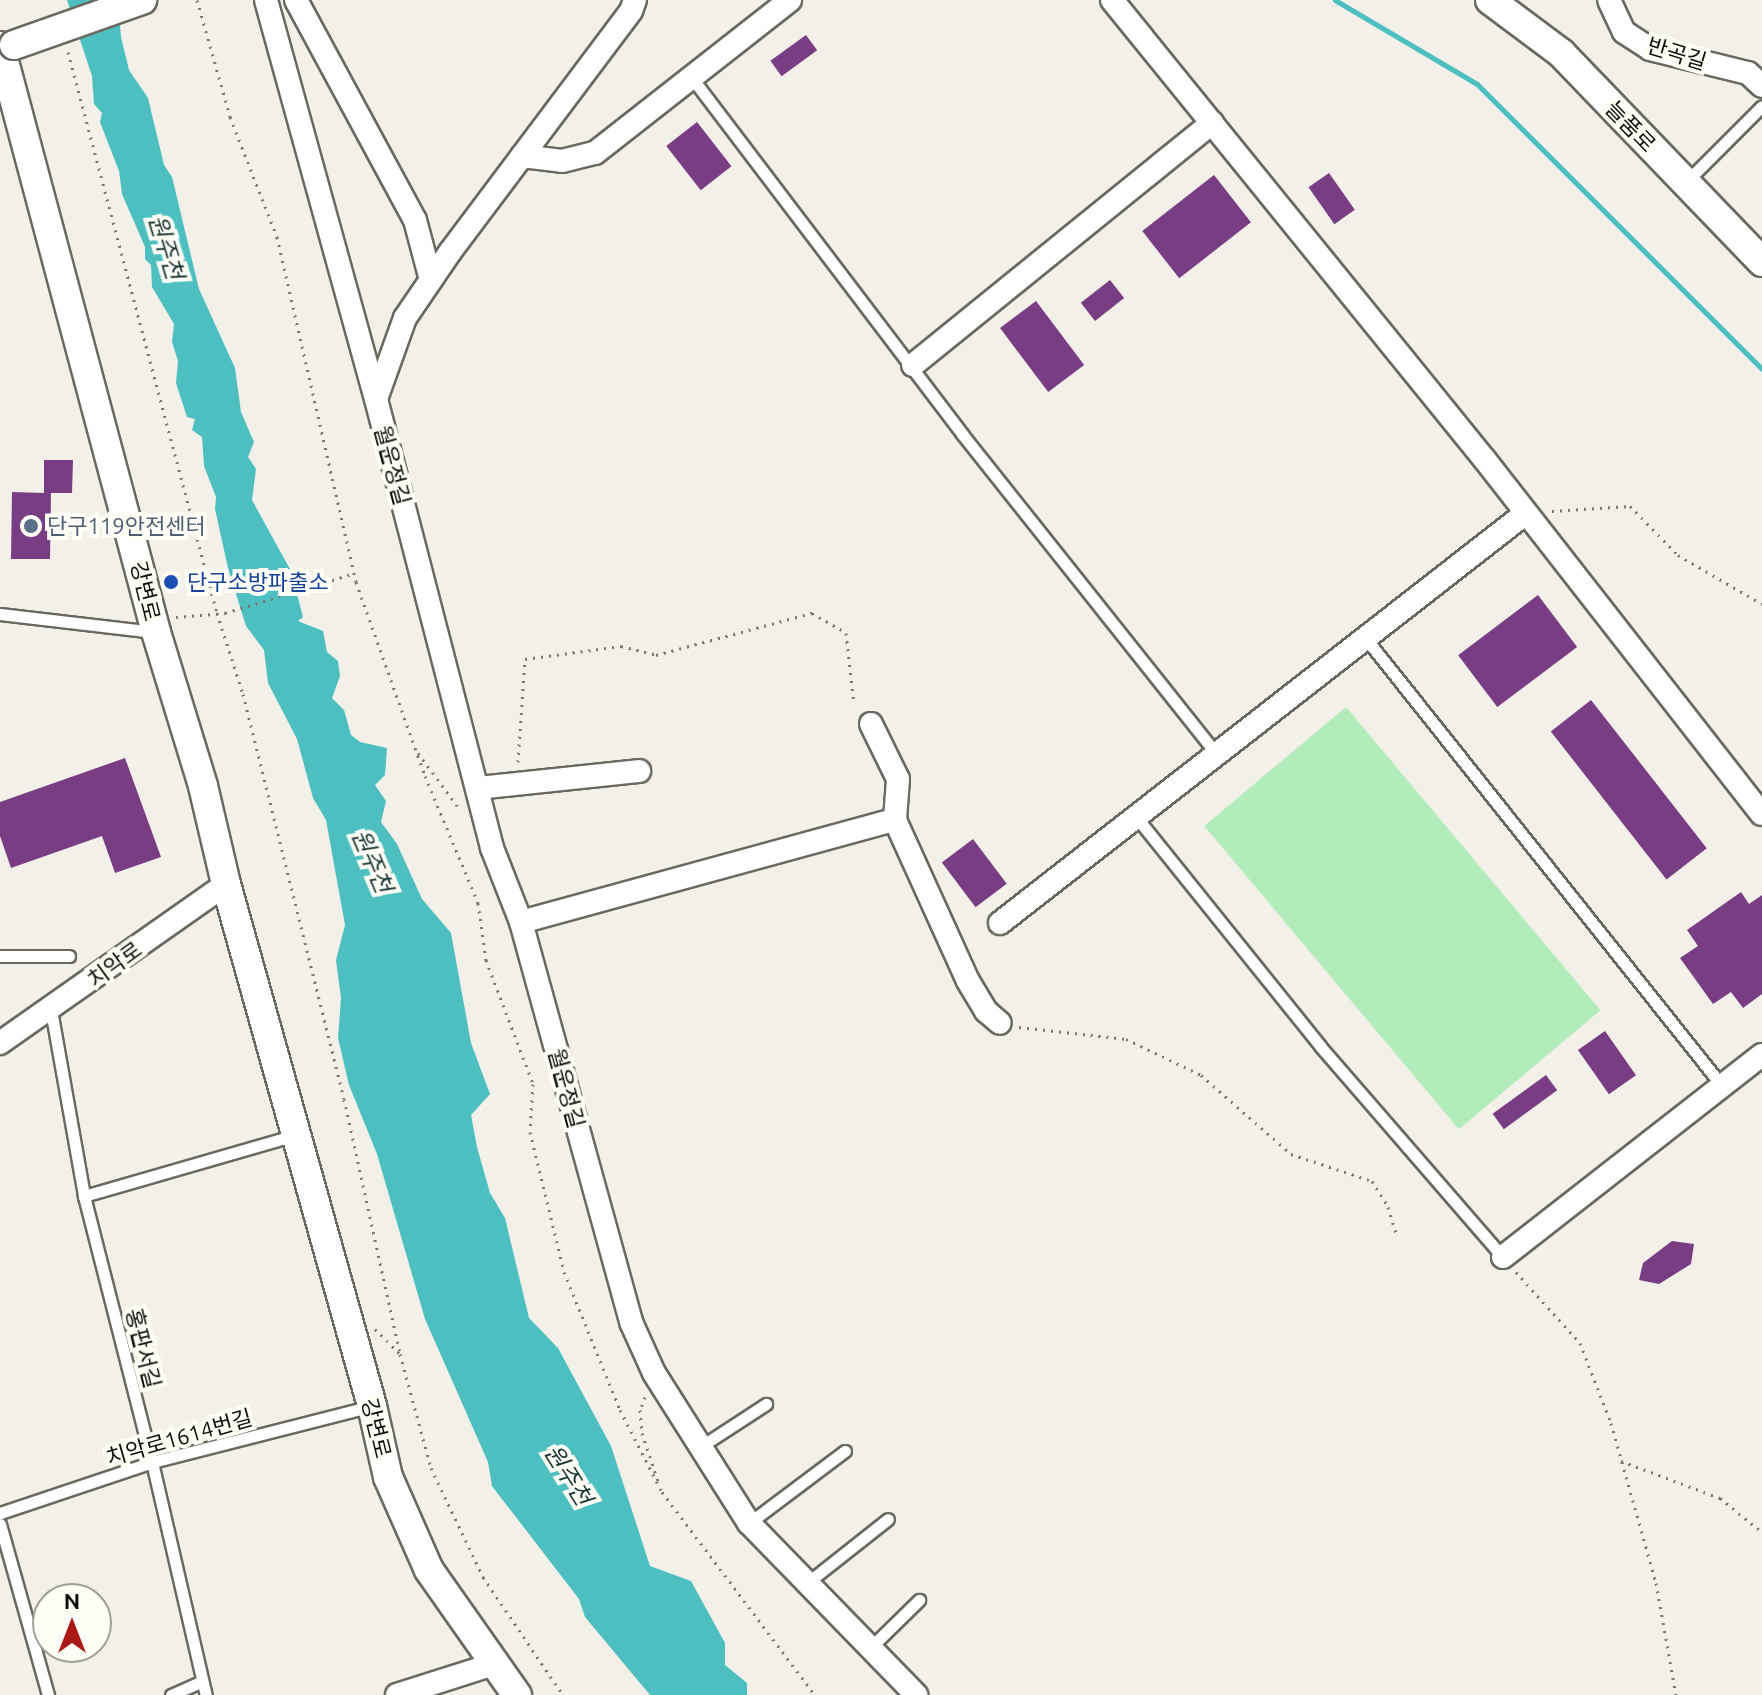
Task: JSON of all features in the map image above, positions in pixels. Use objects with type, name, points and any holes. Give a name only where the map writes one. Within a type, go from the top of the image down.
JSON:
[{"type":"street","points":[[4,47],[142,0]]},
{"type":"street","name":"월운정길","points":[[266,0],[376,399],[492,848],[521,922],[631,1322],[654,1373],[749,1523],[916,1695]]},
{"type":"street","points":[[296,0],[415,220],[431,280]]},
{"type":"street","name":"월운정길","points":[[376,399],[405,318],[631,11],[635,0]]},
{"type":"street","points":[[522,156],[562,161],[595,153],[790,0]]},
{"type":"street","points":[[1112,0],[1526,513],[1762,814]]},
{"type":"street","name":"늘품로","points":[[1490,0],[1561,53],[1762,262]]},
{"type":"street","name":"반곡길","points":[[1609,0],[1624,32],[1650,49],[1748,73],[1762,86]]},
{"type":"street","name":"강변로","points":[[4,47],[155,626],[203,786],[226,884],[372,1406],[388,1477],[429,1570],[517,1695]]},
{"type":"street","points":[[913,365],[1212,123]]},
{"type":"street","points":[[1000,923],[1367,640],[1526,513]]},
{"type":"street","points":[[871,724],[898,779],[895,820],[968,981],[986,1011],[1000,1023]]},
{"type":"street","points":[[478,788],[639,771]]},
{"type":"street","points":[[521,922],[895,820]]},
{"type":"street","name":"치악로","points":[[0,1043],[226,884]]},
{"type":"street","points":[[1503,1257],[1762,1055]]},
{"type":"street","points":[[397,1695],[494,1664]]},
{"type":"lane","points":[[692,78],[913,365],[962,434],[1218,756]]},
{"type":"lane","points":[[1685,182],[1762,106]]},
{"type":"lane","points":[[0,614],[155,626]]},
{"type":"lane","points":[[1367,640],[1723,1087]]},
{"type":"lane","points":[[1137,818],[1320,1046],[1503,1257]]},
{"type":"lane","points":[[0,956],[69,956]]},
{"type":"lane","name":"홍판서길","points":[[51,1010],[84,1196],[152,1462],[206,1695]]},
{"type":"lane","points":[[84,1196],[295,1135]]},
{"type":"lane","points":[[700,1447],[766,1404]]},
{"type":"lane","name":"치악로1614번길","points":[[0,1513],[152,1462],[372,1406]]},
{"type":"lane","points":[[749,1523],[845,1451]]},
{"type":"lane","points":[[807,1583],[888,1519]]},
{"type":"lane","points":[[0,1524],[48,1695]]},
{"type":"lane","points":[[870,1648],[919,1600]]},
{"type":"lane","points":[[171,1695],[202,1681]]},
{"type":"path","points":[[197,0],[230,117],[277,237],[355,573],[415,748],[478,903],[486,960],[533,1084],[530,1132],[564,1272],[620,1410],[662,1492],[815,1695]]},
{"type":"path","points":[[65,42],[217,613],[243,694],[344,1099],[400,1354],[431,1468],[477,1564],[563,1695]]},
{"type":"path","points":[[1526,513],[1630,506],[1678,555],[1762,604]]},
{"type":"path","points":[[155,626],[225,613],[355,573]]},
{"type":"path","points":[[516,782],[525,659],[621,646],[656,655],[812,613],[846,633],[854,704]]},
{"type":"path","points":[[415,748],[464,814]]},
{"type":"path","points":[[1000,1023],[1126,1039],[1201,1075],[1291,1154],[1372,1181],[1388,1207],[1397,1236]]},
{"type":"path","points":[[1503,1257],[1580,1343],[1621,1461],[1656,1583],[1676,1695]]},
{"type":"path","points":[[370,1323],[400,1354]]},
{"type":"path","points":[[654,1373],[640,1410],[642,1433],[662,1492]]},
{"type":"path","points":[[1621,1461],[1720,1498],[1762,1532]]},
{"type":"green space","points":[[1346,707],[1601,1010],[1459,1129],[1204,826]]},
{"type":"water","name":"원주천","points":[[67,0],[118,0],[121,37],[129,70],[148,98],[164,165],[172,177],[199,289],[235,368],[241,412],[254,442],[248,457],[256,469],[252,500],[291,571],[303,617],[298,621],[323,631],[327,652],[338,661],[340,676],[332,698],[344,710],[351,735],[360,742],[387,748],[385,775],[375,785],[386,801],[381,822],[397,844],[422,899],[451,933],[471,1043],[490,1094],[471,1115],[477,1147],[490,1193],[505,1218],[529,1318],[558,1348],[611,1446],[650,1566],[691,1581],[725,1643],[725,1665],[747,1683],[747,1695],[650,1695],[585,1617],[579,1599],[492,1486],[488,1462],[425,1319],[377,1154],[349,1085],[338,1038],[341,998],[336,960],[345,925],[326,820],[313,798],[297,739],[268,683],[264,650],[246,626],[228,568],[215,509],[216,497],[204,466],[202,437],[192,430],[195,419],[187,417],[176,383],[178,361],[172,342],[174,324],[152,287],[151,265],[145,259],[145,247],[122,194],[119,171],[100,122],[102,113],[94,104],[92,76]]},
{"type":"building","points":[[806,35],[817,50],[782,76],[770,61]]},
{"type":"building","points":[[697,122],[731,166],[701,190],[666,146]]},
{"type":"building","points":[[1329,173],[1355,210],[1334,224],[1309,187]]},
{"type":"building","points":[[1214,175],[1251,222],[1179,278],[1142,231]]},
{"type":"building","points":[[1110,280],[1124,298],[1095,321],[1081,303]]},
{"type":"building","points":[[1036,301],[1084,365],[1048,392],[1000,328]]},
{"type":"building","name":"단구119안전센터","points":[[44,460],[73,460],[72,493],[51,493],[50,559],[11,559],[12,492],[44,493]]},
{"type":"building","points":[[1538,595],[1577,647],[1497,707],[1458,655]]},
{"type":"building","points":[[1591,700],[1707,848],[1667,880],[1551,731]]},
{"type":"building","points":[[125,758],[161,857],[115,873],[102,836],[11,868],[0,836],[0,802]]},
{"type":"building","points":[[973,839],[1007,884],[976,907],[942,862]]},
{"type":"building","points":[[1741,892],[1749,904],[1762,895],[1762,994],[1743,1008],[1731,992],[1713,1004],[1680,958],[1698,946],[1687,930]]},
{"type":"building","points":[[1605,1031],[1636,1075],[1609,1094],[1578,1050]]},
{"type":"building","points":[[1546,1075],[1557,1090],[1504,1129],[1493,1114]]},
{"type":"building","points":[[1672,1241],[1694,1244],[1691,1264],[1659,1284],[1639,1280],[1643,1263]]},
{"type":"waterway","points":[[1335,0],[1477,84],[1762,369]]},
{"type":"place","name":"단구119안전센터","points":[[31,526]]},
{"type":"place","name":"단구소방파출소","points":[[171,582]]}]
